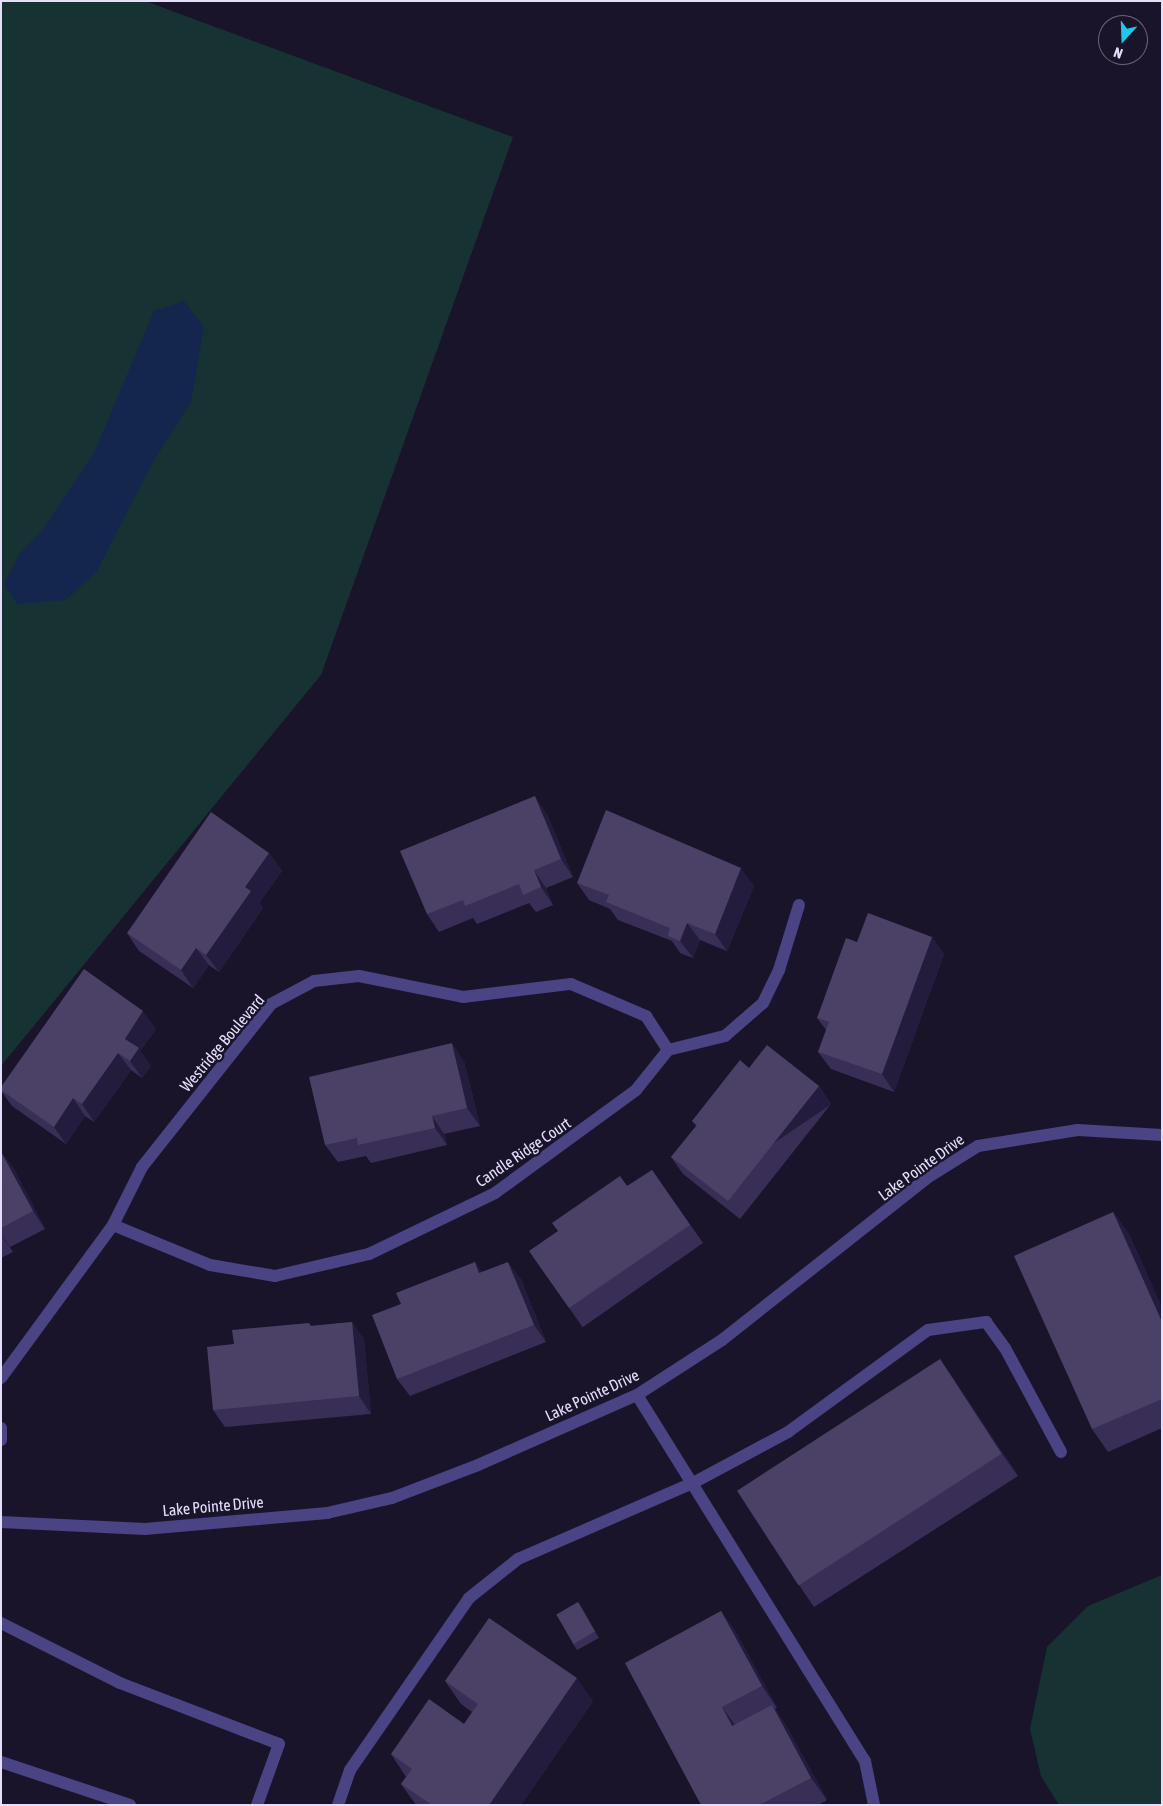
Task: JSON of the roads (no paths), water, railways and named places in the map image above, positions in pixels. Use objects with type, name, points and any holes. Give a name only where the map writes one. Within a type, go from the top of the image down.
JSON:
[{"type":"street","points":[[668,1050],[724,1036],[763,1003],[779,970],[798,905]]},
{"type":"street","name":"Westridge Boulevard","points":[[1,1378],[113,1225],[142,1167],[271,1004],[314,981],[359,976],[463,997],[571,984],[646,1016],[668,1050]]},
{"type":"street","name":"Candle Ridge Court","points":[[113,1225],[210,1265],[275,1276],[369,1254],[495,1193],[636,1090],[668,1050]]},
{"type":"street","name":"Lake Pointe Drive","points":[[1,1522],[145,1528],[327,1513],[392,1498],[470,1468],[637,1395],[722,1340],[927,1178],[978,1146],[1078,1130],[1162,1135]]},
{"type":"street","points":[[338,1805],[350,1770],[469,1598],[518,1559],[692,1483],[788,1432],[928,1330],[986,1322],[1005,1348],[1061,1452]]},
{"type":"street","points":[[637,1395],[865,1761],[874,1805]]},
{"type":"street","points":[[1,1428],[1,1440]]},
{"type":"street","points":[[1,1623],[120,1683],[279,1744],[257,1805]]},
{"type":"street","points":[[1,1762],[130,1805]]},
{"type":"water","points":[[184,301],[204,327],[191,402],[150,467],[97,571],[66,600],[17,604],[4,585],[20,553],[42,531],[94,453],[154,311]]}]
